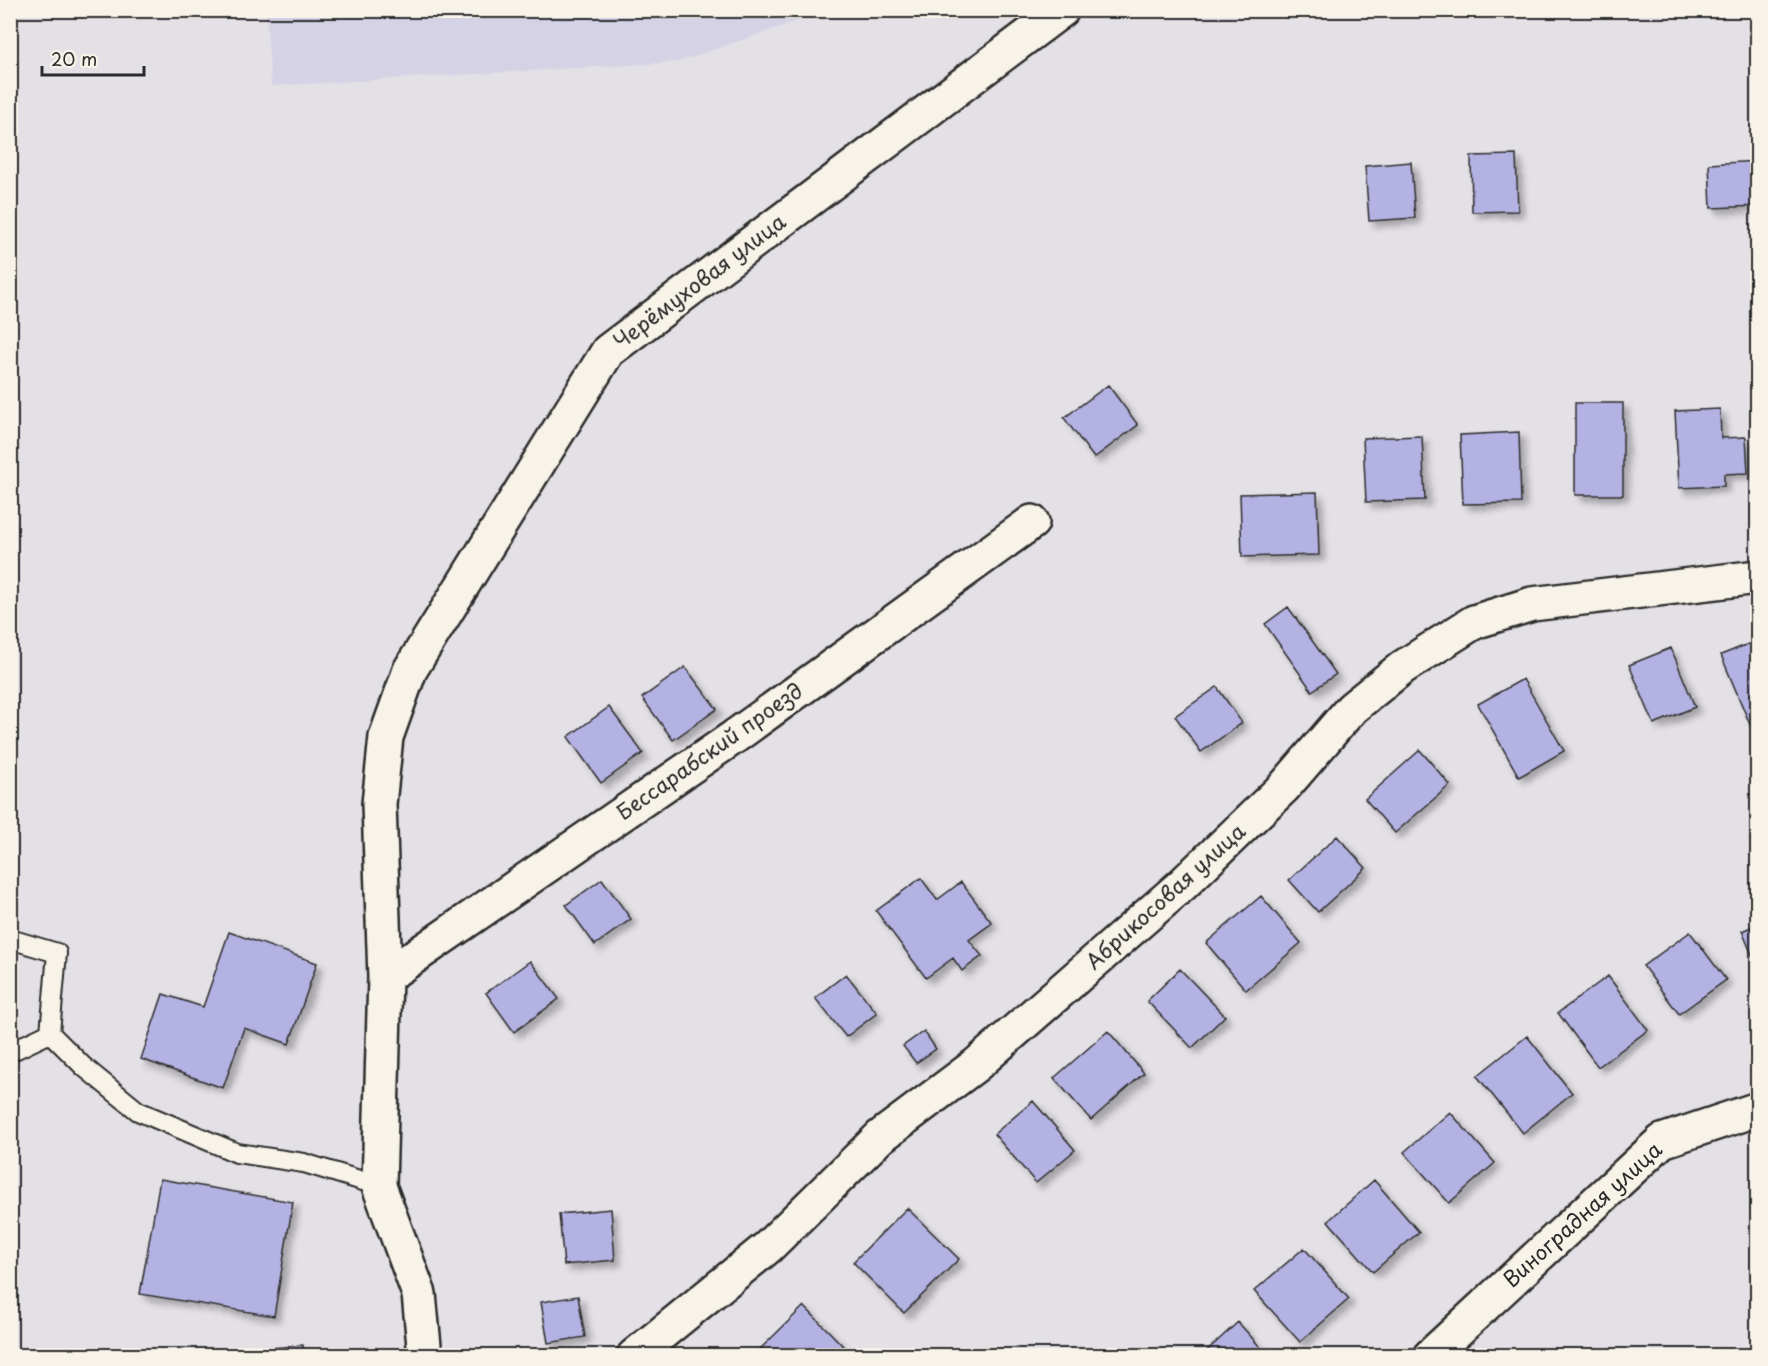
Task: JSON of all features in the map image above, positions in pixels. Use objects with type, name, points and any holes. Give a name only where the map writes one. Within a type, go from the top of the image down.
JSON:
[{"type":"street","name":"Черёмуховая улица","points":[[379,1186],[386,977],[379,804],[386,737],[410,670],[608,351],[1062,10]]},
{"type":"street","name":"Бессарабский проезд","points":[[386,977],[734,737],[1032,522]]},
{"type":"street","name":"Абрикосовая улица","points":[[634,1356],[768,1247],[880,1137],[976,1065],[1182,885],[1284,788],[1352,708],[1403,668],[1474,622],[1532,604],[1758,577]]},
{"type":"street","name":"Виноградная улица","points":[[1430,1356],[1662,1141],[1758,1109]]},
{"type":"street","points":[[379,1186],[419,1294],[426,1356]]},
{"type":"lane","points":[[10,939],[57,953],[50,1033]]},
{"type":"lane","points":[[10,1052],[50,1033]]},
{"type":"lane","points":[[50,1033],[84,1067],[138,1111],[237,1153],[304,1163],[379,1186]]},
{"type":"shaded area","points":[[266,10],[816,11],[800,20],[678,62],[271,86]]},
{"type":"building","points":[[1516,155],[1518,211],[1472,212],[1471,156]]},
{"type":"building","points":[[1758,161],[1758,206],[1711,208],[1709,164]]},
{"type":"building","points":[[1411,162],[1415,218],[1369,221],[1365,166]]},
{"type":"building","points":[[1108,385],[1138,425],[1094,458],[1064,418]]},
{"type":"building","points":[[1575,403],[1623,403],[1623,495],[1575,495]]},
{"type":"building","points":[[1720,409],[1721,438],[1746,437],[1748,473],[1724,474],[1724,486],[1679,488],[1675,411]]},
{"type":"building","points":[[1519,432],[1521,503],[1463,504],[1460,435]]},
{"type":"building","points":[[1422,436],[1425,500],[1366,502],[1363,438]]},
{"type":"building","points":[[1317,492],[1319,555],[1242,557],[1240,494]]},
{"type":"building","points":[[1288,607],[1336,674],[1312,691],[1265,624]]},
{"type":"building","points":[[1758,640],[1758,733],[1754,734],[1721,655]]},
{"type":"building","points":[[1671,648],[1695,707],[1654,724],[1629,665]]},
{"type":"building","points":[[685,667],[717,709],[673,740],[642,698]]},
{"type":"building","points":[[1523,679],[1564,751],[1519,777],[1478,704]]},
{"type":"building","points":[[1217,687],[1242,723],[1201,752],[1175,716]]},
{"type":"building","points":[[609,707],[643,753],[601,783],[568,737]]},
{"type":"building","points":[[1420,750],[1450,785],[1395,833],[1365,799]]},
{"type":"building","points":[[1337,836],[1366,868],[1318,912],[1289,880]]},
{"type":"building","points":[[921,878],[937,900],[961,882],[992,923],[969,940],[982,956],[962,971],[953,958],[926,978],[876,911]]},
{"type":"building","points":[[602,879],[631,919],[595,945],[566,905]]},
{"type":"building","points":[[1261,896],[1301,943],[1246,990],[1206,943]]},
{"type":"building","points":[[1758,924],[1758,969],[1742,931]]},
{"type":"building","points":[[229,932],[317,963],[289,1044],[244,1028],[223,1088],[141,1059],[163,994],[203,1007]]},
{"type":"building","points":[[1690,932],[1726,980],[1679,1014],[1643,966]]},
{"type":"building","points":[[530,961],[559,999],[514,1032],[486,993]]},
{"type":"building","points":[[1180,969],[1225,1016],[1192,1048],[1147,1001]]},
{"type":"building","points":[[846,974],[877,1013],[846,1037],[815,998]]},
{"type":"building","points":[[1608,976],[1648,1030],[1598,1067],[1558,1013]]},
{"type":"building","points":[[924,1031],[936,1049],[916,1063],[903,1046]]},
{"type":"building","points":[[1108,1031],[1144,1073],[1091,1120],[1054,1078]]},
{"type":"building","points":[[1527,1036],[1572,1093],[1523,1133],[1477,1076]]},
{"type":"building","points":[[1033,1101],[1075,1150],[1036,1183],[994,1134]]},
{"type":"building","points":[[1450,1112],[1495,1163],[1449,1203],[1404,1152]]},
{"type":"building","points":[[160,1179],[293,1202],[274,1316],[140,1294]]},
{"type":"building","points":[[1374,1180],[1419,1232],[1373,1272],[1328,1221]]},
{"type":"building","points":[[907,1208],[959,1259],[904,1313],[853,1262]]},
{"type":"building","points":[[611,1209],[615,1260],[564,1265],[559,1214]]},
{"type":"building","points":[[1304,1248],[1349,1299],[1300,1342],[1254,1291]]},
{"type":"building","points":[[578,1296],[585,1337],[548,1343],[541,1302]]},
{"type":"building","points":[[804,1306],[843,1346],[833,1356],[753,1356]]},
{"type":"building","points":[[1238,1322],[1268,1356],[1201,1356]]},
{"type":"building","points":[[303,1345],[304,1356],[193,1356]]}]
